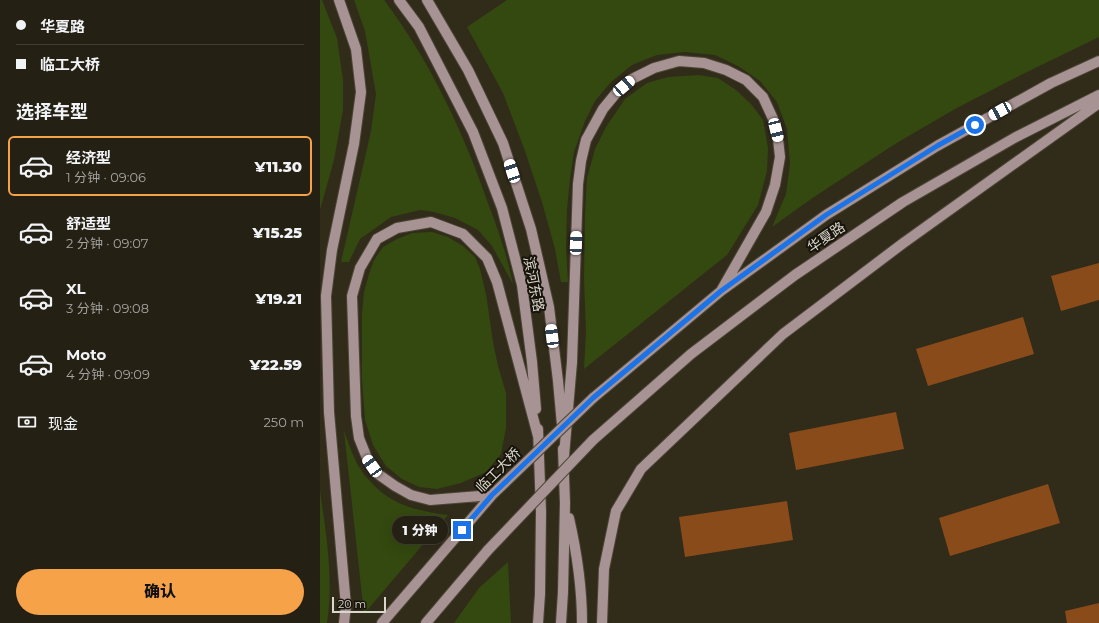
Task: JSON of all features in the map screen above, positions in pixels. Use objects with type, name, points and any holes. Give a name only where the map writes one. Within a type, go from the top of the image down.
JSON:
[{"type":"main road","points":[[339,0],[356,49],[361,92],[354,144],[332,250],[326,296],[329,412],[346,606],[344,623]]},
{"type":"main road","name":"滨河东路","points":[[399,0],[419,28],[473,132],[502,208],[522,285],[532,362],[538,436],[541,512],[540,594],[538,623]]},
{"type":"main road","name":"滨河东路","points":[[427,0],[468,70],[503,143],[531,229],[548,307],[558,381],[564,456],[565,503],[561,623]]},
{"type":"main road","points":[[564,456],[572,362],[578,184],[586,140],[603,109],[617,92],[632,79],[654,68],[679,61],[704,63],[726,70],[746,80],[762,97],[774,121],[778,139],[780,158],[776,185],[766,212],[721,291]]},
{"type":"main road","name":"华夏路","points":[[593,398],[721,291],[826,215],[937,146],[1051,83],[1099,61]]},
{"type":"main road","name":"华夏路","points":[[426,623],[488,550],[593,440],[691,354],[795,275],[903,202],[1016,137],[1099,95]]},
{"type":"main road","points":[[602,623],[604,569],[616,511],[641,469],[783,334],[902,244],[1099,103]]},
{"type":"main road","points":[[492,495],[430,500],[417,497],[395,486],[378,474],[367,458],[360,438],[356,416],[352,296],[360,268],[377,239],[397,228],[432,222],[463,234],[487,258],[497,282],[538,436]]},
{"type":"main road","name":"临工大桥","points":[[382,623],[492,495],[593,398]]},
{"type":"main road","points":[[565,503],[575,548],[582,605],[582,623]]},
{"type":"main road","points":[[533,623],[540,594]]},
{"type":"green space","points":[[320,0],[322,0],[337,38],[343,80],[343,110],[334,160],[320,210]]},
{"type":"green space","points":[[354,0],[384,0],[401,23],[431,72],[468,149],[504,248],[513,284],[492,246],[478,230],[455,218],[420,210],[391,217],[360,239],[349,262],[341,262],[371,131],[376,94],[365,31]]},
{"type":"green space","points":[[507,0],[1099,0],[1099,37],[955,109],[895,144],[811,199],[772,227],[786,194],[790,164],[787,129],[777,102],[760,81],[738,66],[715,55],[685,52],[657,55],[632,65],[611,82],[595,101],[585,121],[574,152],[567,209],[566,248],[568,282],[561,282],[555,249],[542,202],[525,151],[503,93],[467,27]]},
{"type":"green space","points":[[698,75],[718,78],[736,90],[751,104],[763,120],[768,148],[767,171],[758,205],[727,255],[584,369],[586,331],[584,280],[585,214],[587,178],[595,149],[606,127],[625,99],[647,83],[668,77]]},
{"type":"green space","points":[[432,232],[448,237],[463,246],[475,257],[480,269],[486,294],[493,342],[506,393],[506,428],[501,454],[486,472],[461,483],[437,489],[419,487],[402,479],[386,466],[373,445],[365,420],[362,380],[362,314],[364,292],[374,260],[383,247],[397,239],[412,233]]},
{"type":"green space","points":[[344,431],[358,465],[377,489],[395,501],[415,509],[448,515],[364,614]]},
{"type":"green space","points":[[320,490],[327,540],[330,590],[327,623],[320,623]]},
{"type":"green space","points":[[508,562],[511,623],[454,623],[479,588]]},
{"type":"building","points":[[1099,263],[1099,300],[1061,311],[1051,276]]},
{"type":"building","points":[[1023,317],[1034,354],[928,386],[916,349]]},
{"type":"building","points":[[896,412],[904,449],[796,470],[789,433]]},
{"type":"building","points":[[1048,484],[1060,523],[950,556],[939,518]]},
{"type":"building","points":[[787,501],[793,540],[685,557],[679,517]]},
{"type":"building","points":[[1099,603],[1099,623],[1067,623],[1065,611]]},
{"type":"route","points":[[462,530],[492,495],[593,398],[721,291],[826,215],[937,146],[975,125]]}]
